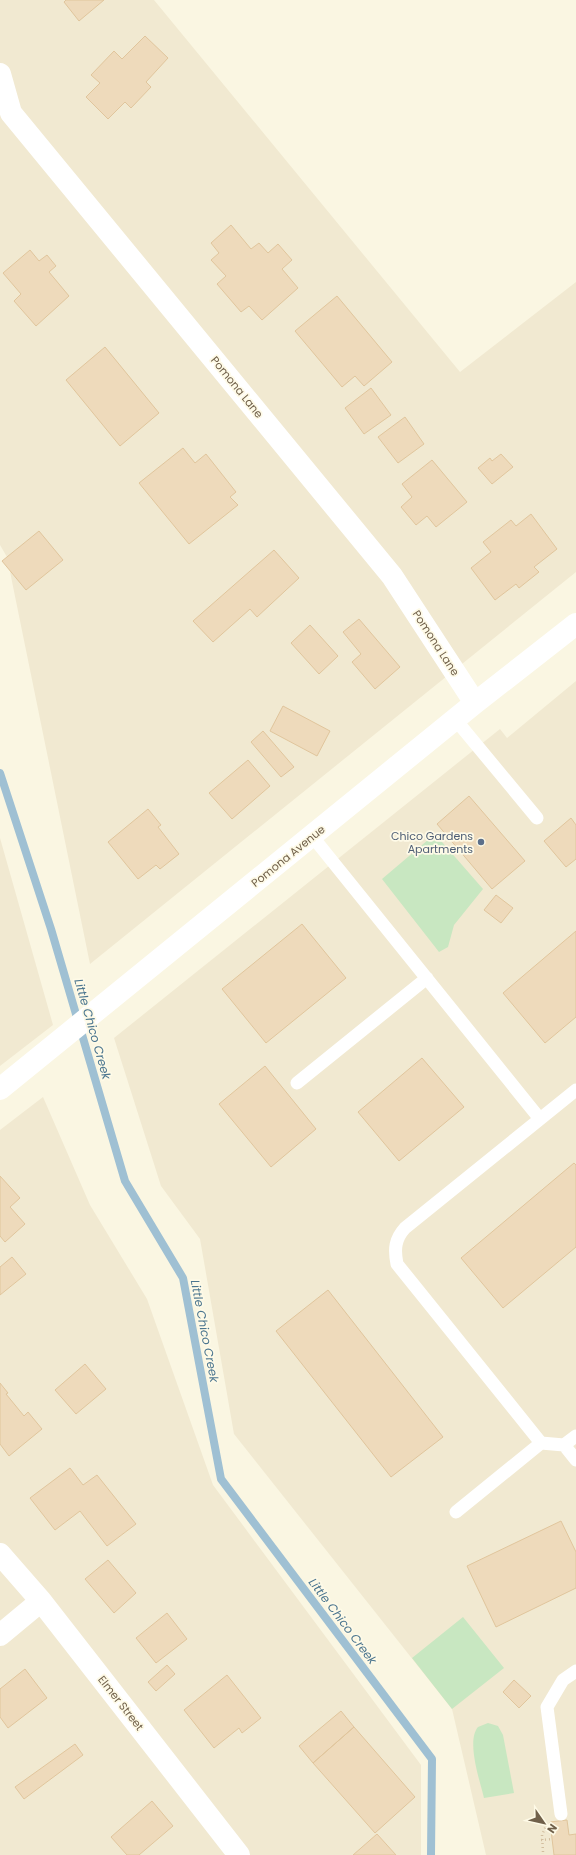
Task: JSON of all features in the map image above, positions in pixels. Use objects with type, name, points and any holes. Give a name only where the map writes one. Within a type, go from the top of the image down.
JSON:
[{"type":"street","name":"Pomona Lane","points":[[0,74],[11,113],[392,576],[475,703]]},
{"type":"street","name":"Pomona Avenue","points":[[0,1089],[455,719],[576,624]]},
{"type":"street","name":"Elmer Street","points":[[0,1554],[41,1601],[239,1855]]},
{"type":"street","points":[[0,1635],[41,1601]]},
{"type":"lane","points":[[455,719],[537,818]]},
{"type":"lane","points":[[312,836],[540,1118]]},
{"type":"lane","points":[[297,1083],[427,978]]},
{"type":"lane","points":[[541,1443],[397,1264],[395,1245],[400,1234],[405,1228],[576,1090]]},
{"type":"lane","points":[[456,1512],[541,1443],[564,1445],[576,1436]]},
{"type":"lane","points":[[564,1445],[576,1460]]},
{"type":"lane","points":[[561,1814],[547,1707],[563,1680],[576,1672]]},
{"type":"path","points":[[541,1840],[552,1839]]},
{"type":"shaded area","points":[[0,0],[154,0],[460,372],[576,282],[576,572],[90,964],[7,557],[0,545]]},
{"type":"shaded area","name":"Chico Gardens Apartments","points":[[576,681],[576,1855],[486,1855],[452,1709],[234,1434],[200,1239],[161,1186],[114,1038],[500,729],[507,738]]},
{"type":"shaded area","points":[[0,838],[53,1025],[0,1066]]},
{"type":"shaded area","points":[[43,1097],[90,1205],[147,1299],[213,1485],[421,1765],[421,1855],[0,1855],[0,1130]]},
{"type":"green space","points":[[435,834],[483,889],[454,925],[448,947],[439,952],[382,879]]},
{"type":"green space","points":[[463,1617],[504,1668],[452,1709],[412,1658]]},
{"type":"green space","points":[[488,1723],[498,1726],[503,1735],[514,1793],[484,1798],[477,1772],[473,1742],[478,1727]]},
{"type":"building","points":[[66,0],[104,0],[79,21],[64,2]]},
{"type":"building","points":[[145,36],[168,58],[146,82],[151,87],[131,108],[125,102],[108,119],[86,97],[100,83],[91,75],[114,51],[122,59]]},
{"type":"building","points":[[231,225],[251,249],[259,243],[268,253],[278,244],[292,260],[282,269],[298,288],[262,320],[249,306],[241,312],[217,284],[226,276],[211,260],[219,253],[211,243]]},
{"type":"building","points":[[30,250],[39,261],[47,255],[56,266],[49,272],[69,296],[36,326],[14,301],[21,294],[3,273]]},
{"type":"building","points":[[337,296],[392,362],[364,386],[355,376],[342,387],[295,331]]},
{"type":"building","points":[[105,347],[159,413],[120,446],[66,380]]},
{"type":"building","points":[[371,388],[391,415],[364,434],[345,408]]},
{"type":"building","points":[[405,417],[424,444],[398,463],[378,437]]},
{"type":"building","points":[[183,448],[195,463],[206,454],[236,492],[230,497],[238,505],[189,544],[139,483]]},
{"type":"building","points":[[501,454],[513,467],[492,484],[478,468],[490,458],[492,461]]},
{"type":"building","points":[[432,460],[467,502],[436,527],[427,516],[416,525],[401,507],[412,497],[402,484]]},
{"type":"building","points":[[531,514],[557,549],[534,567],[539,572],[519,588],[516,584],[495,600],[471,568],[491,552],[483,542],[511,520],[516,526]]},
{"type":"building","points":[[39,531],[63,560],[26,590],[2,561]]},
{"type":"building","points":[[274,550],[299,578],[257,617],[250,609],[213,642],[193,621]]},
{"type":"building","points":[[359,619],[400,667],[375,689],[352,662],[361,654],[343,632]]},
{"type":"building","points":[[310,625],[338,656],[319,674],[291,643]]},
{"type":"building","points":[[283,706],[330,731],[317,756],[270,731]]},
{"type":"building","points":[[263,731],[294,767],[281,777],[251,742]]},
{"type":"building","points":[[248,760],[270,786],[232,819],[209,793]]},
{"type":"building","name":"Chico Gardens Apartments","points":[[469,796],[525,861],[492,889],[437,824]]},
{"type":"building","points":[[148,809],[161,825],[158,827],[179,854],[160,869],[156,865],[138,879],[108,842]]},
{"type":"building","points":[[571,818],[576,825],[576,859],[566,867],[544,841]]},
{"type":"building","points":[[496,895],[513,908],[501,923],[484,910]]},
{"type":"building","points":[[302,924],[346,978],[266,1043],[222,989]]},
{"type":"building","points":[[576,931],[576,1017],[545,1043],[503,993]]},
{"type":"building","points":[[422,1058],[464,1107],[399,1161],[358,1112]]},
{"type":"building","points":[[265,1066],[316,1129],[271,1167],[219,1104]]},
{"type":"building","points":[[574,1163],[576,1165],[576,1247],[503,1308],[461,1258]]},
{"type":"building","points":[[0,1176],[20,1198],[10,1207],[25,1224],[5,1242],[0,1236]]},
{"type":"building","points":[[12,1257],[26,1274],[0,1295],[0,1267]]},
{"type":"building","points":[[328,1290],[443,1437],[391,1477],[276,1331]]},
{"type":"building","points":[[85,1364],[106,1389],[76,1414],[55,1390]]},
{"type":"building","points":[[0,1383],[8,1393],[6,1394],[24,1416],[28,1412],[42,1429],[9,1456],[0,1444]]},
{"type":"building","points":[[70,1468],[83,1485],[97,1475],[136,1524],[107,1546],[80,1511],[55,1530],[30,1498]]},
{"type":"building","points":[[561,1521],[576,1552],[576,1588],[496,1627],[467,1566]]},
{"type":"building","points":[[108,1560],[136,1593],[114,1613],[85,1579]]},
{"type":"building","points":[[167,1613],[187,1639],[156,1663],[136,1638]]},
{"type":"building","points":[[167,1665],[175,1674],[156,1691],[148,1682]]},
{"type":"building","points":[[25,1669],[47,1698],[8,1728],[0,1717],[0,1689]]},
{"type":"building","points":[[227,1675],[261,1718],[242,1733],[239,1728],[214,1748],[184,1710]]},
{"type":"building","points":[[514,1680],[531,1696],[519,1708],[503,1692]]},
{"type":"building","points":[[341,1711],[354,1727],[313,1763],[299,1746]]},
{"type":"building","points":[[354,1727],[415,1797],[375,1833],[313,1763]]},
{"type":"building","points":[[75,1744],[83,1755],[24,1799],[15,1787]]},
{"type":"building","points":[[152,1801],[173,1826],[139,1855],[127,1855],[111,1837]]},
{"type":"building","points":[[567,1820],[569,1835],[576,1834],[576,1855],[554,1855],[550,1822]]},
{"type":"building","points":[[377,1834],[396,1855],[353,1855]]},
{"type":"waterway","name":"Little Chico Creek","points":[[0,773],[51,929],[125,1181],[183,1278],[221,1479],[432,1759],[431,1855]]},
{"type":"place","name":"Chico Gardens Apartments","points":[[481,842]]}]
